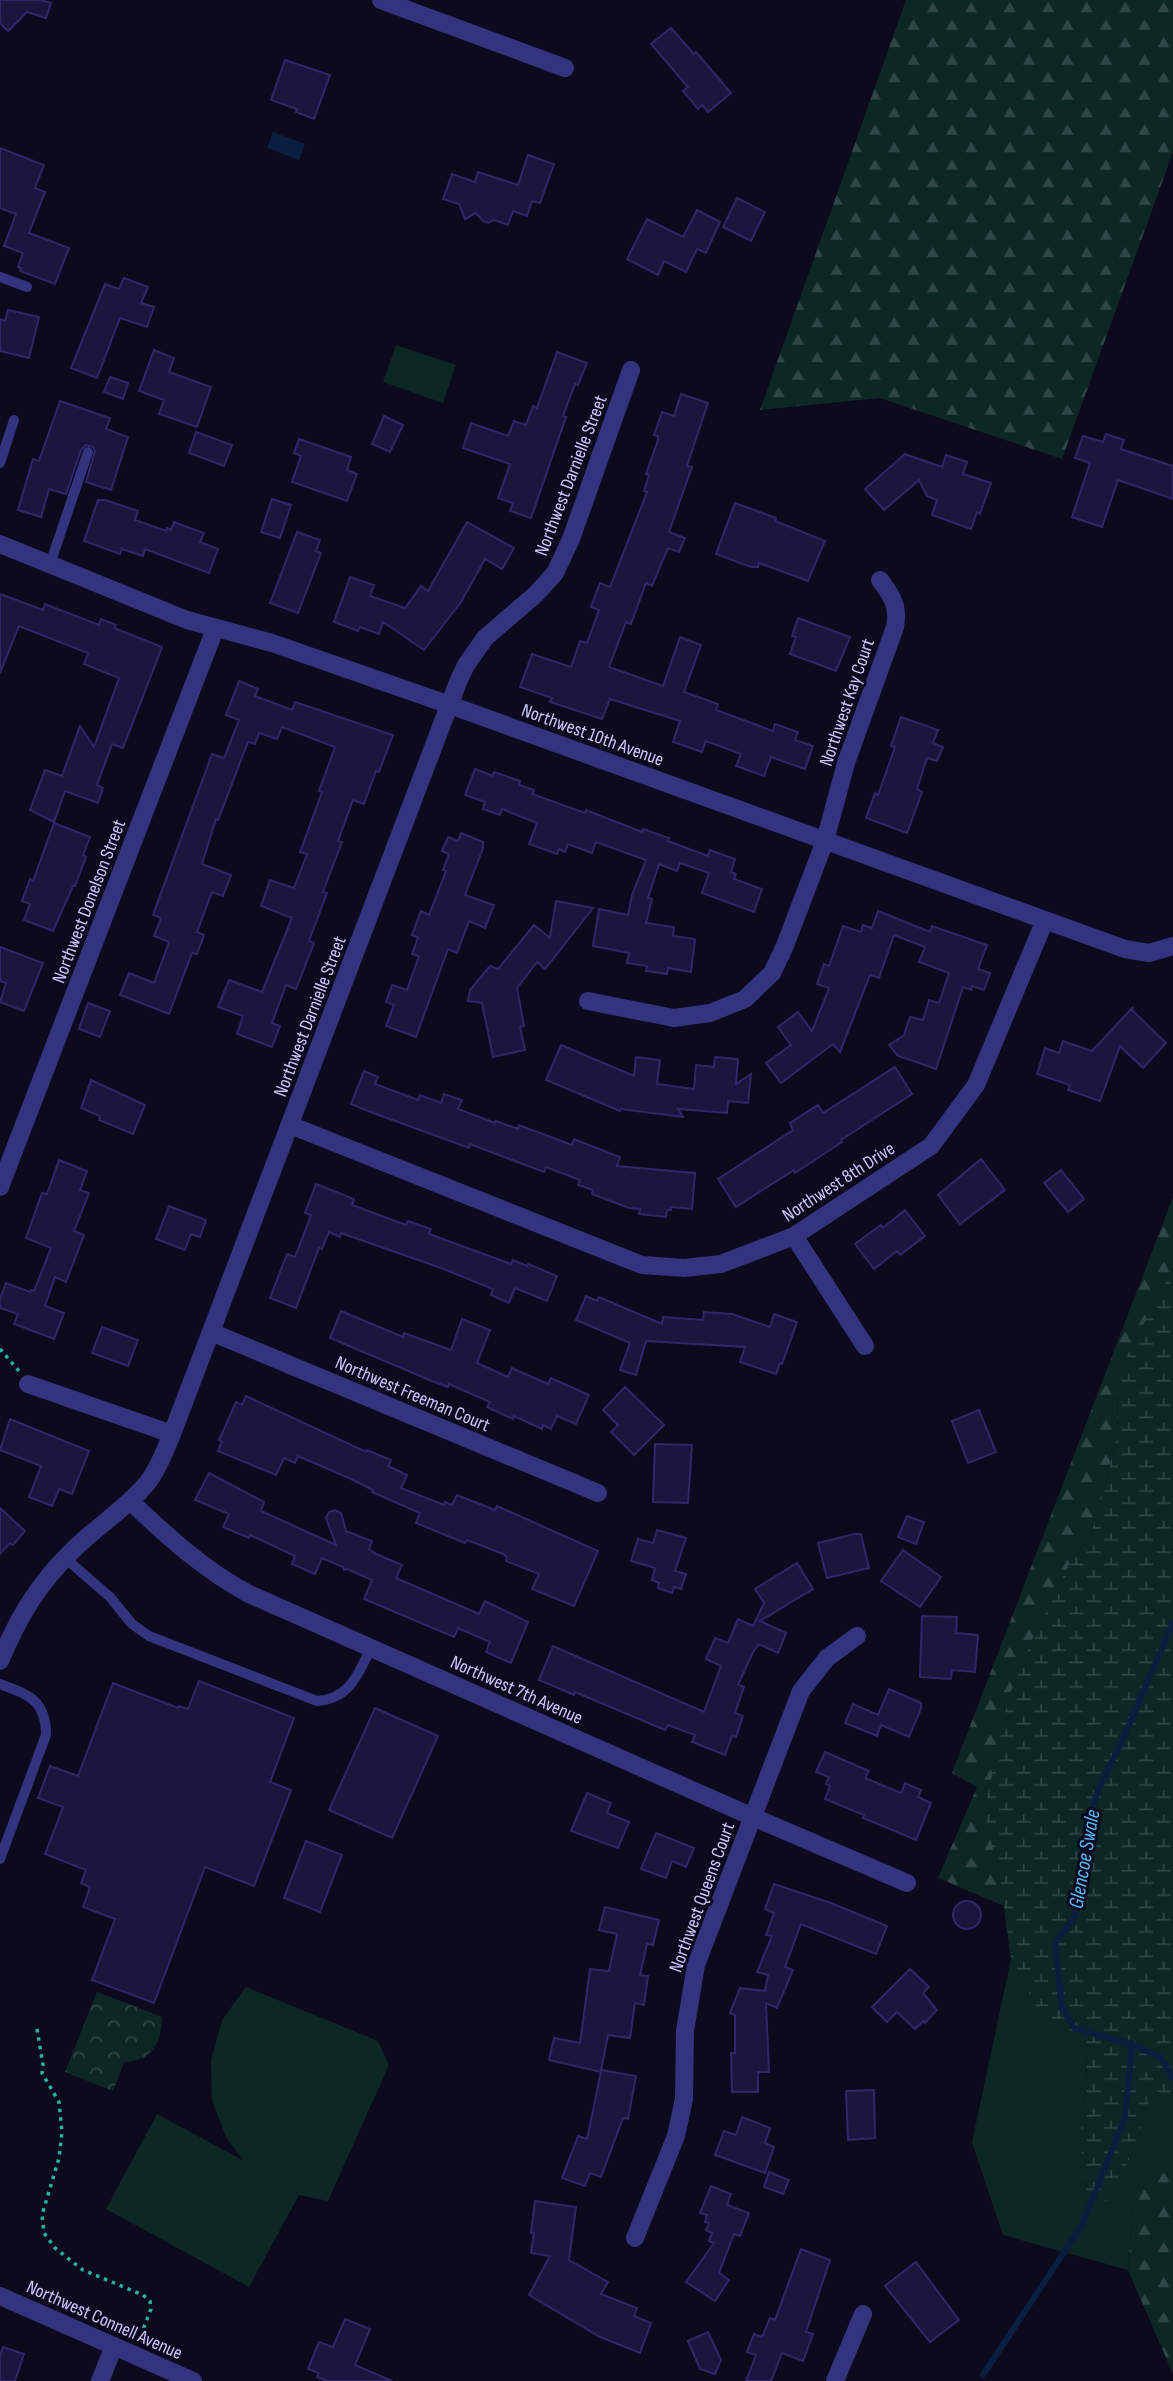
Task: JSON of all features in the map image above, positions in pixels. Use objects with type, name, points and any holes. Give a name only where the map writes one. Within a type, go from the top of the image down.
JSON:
[{"type":"street","points":[[381,0],[565,68]]},
{"type":"street","name":"Northwest Darnielle Street","points":[[0,1661],[28,1603],[65,1558],[150,1480],[173,1434],[466,665],[480,644],[536,594],[555,573],[571,539],[631,370]]},
{"type":"street","name":"Northwest 10th Avenue","points":[[0,544],[215,629],[272,643],[450,705],[1137,952],[1149,953],[1173,946]]},
{"type":"street","name":"Northwest Kay Court","points":[[588,1001],[674,1018],[710,1013],[745,999],[772,973],[825,841],[846,763],[895,626],[897,607],[880,580]]},
{"type":"street","name":"Northwest Donelson Street","points":[[0,1187],[215,629]]},
{"type":"street","name":"Northwest 8th Drive","points":[[290,1125],[642,1265],[684,1268],[721,1264],[794,1236],[931,1146],[976,1085],[1045,920]]},
{"type":"street","points":[[794,1236],[865,1346]]},
{"type":"street","name":"Northwest Freeman Court","points":[[211,1332],[598,1493]]},
{"type":"street","points":[[28,1384],[173,1434]]},
{"type":"street","name":"Northwest 7th Avenue","points":[[130,1501],[192,1557],[229,1583],[907,1883]]},
{"type":"street","name":"Northwest Queens Court","points":[[635,2238],[676,2136],[684,2099],[685,2031],[696,1965],[801,1691],[827,1658],[857,1636]]},
{"type":"street","name":"Northwest Connell Avenue","points":[[0,2296],[193,2381]]},
{"type":"street","points":[[835,2381],[863,2314]]},
{"type":"street","points":[[100,2381],[114,2346]]},
{"type":"lane","points":[[0,277],[27,287]]},
{"type":"lane","points":[[0,463],[14,420]]},
{"type":"lane","points":[[50,564],[88,452]]},
{"type":"lane","points":[[65,1558],[110,1597],[132,1624],[149,1636],[317,1701],[327,1700],[346,1691],[354,1682],[371,1648]]},
{"type":"lane","points":[[0,1684],[22,1692],[39,1704],[46,1719],[46,1735],[0,1859]]},
{"type":"path","points":[[0,1349],[28,1384]]},
{"type":"path","points":[[37,2029],[42,2073],[59,2102],[62,2132],[59,2158],[42,2216],[44,2233],[55,2248],[83,2270],[143,2295],[150,2301],[151,2309],[140,2337]]},
{"type":"green space","points":[[906,0],[1173,0],[1173,152],[1062,459],[880,398],[760,410]]},
{"type":"green space","points":[[396,345],[456,365],[443,403],[383,382]]},
{"type":"green space","points":[[1173,1197],[1173,1268],[1118,1373],[1117,1433],[1106,1485],[1091,1534],[1071,1561],[1037,1629],[1009,1696],[999,1872],[1004,1906],[938,1878],[977,1787],[952,1773]]},
{"type":"green space","points":[[1173,1268],[1173,2097],[1156,2091],[1146,2107],[1136,2146],[1107,2201],[1092,2200],[1083,2189],[1081,2117],[1087,2084],[1086,2050],[1039,2012],[1011,1959],[999,1872],[984,1813],[1009,1696],[1037,1629],[1071,1561],[1091,1534],[1106,1485],[1117,1433],[1118,1373]]},
{"type":"green space","points":[[1011,1959],[1039,2012],[1086,2050],[1087,2084],[1081,2117],[1092,2200],[1107,2200],[1136,2146],[1146,2107],[1156,2090],[1173,2097],[1173,2172],[1170,2171],[1133,2207],[1128,2270],[1003,2235],[972,2142]]},
{"type":"green space","points":[[246,1987],[378,2041],[389,2065],[328,2201],[299,2195],[249,2287],[106,2209],[157,2114],[244,2161],[227,2139],[212,2101],[211,2060],[222,2020]]},
{"type":"green space","points":[[97,1992],[162,2017],[157,2043],[142,2058],[124,2062],[113,2091],[65,2072]]},
{"type":"green space","points":[[1173,2172],[1173,2374],[1128,2270],[1133,2207],[1143,2179]]},
{"type":"water","points":[[273,132],[305,144],[299,160],[267,148]]},
{"type":"building","points":[[0,0],[41,0],[51,3],[46,18],[27,12],[8,31],[0,23]]},
{"type":"building","points":[[671,28],[731,93],[708,112],[702,105],[698,109],[683,91],[688,87],[651,44]]},
{"type":"building","points":[[285,60],[330,75],[314,119],[296,112],[297,109],[271,100]]},
{"type":"building","points":[[0,148],[44,165],[35,188],[45,192],[29,233],[69,248],[55,284],[20,271],[21,268],[18,267],[23,253],[4,246],[16,214],[0,208]]},
{"type":"building","points":[[528,155],[554,164],[540,203],[532,201],[527,216],[513,211],[508,225],[494,220],[488,223],[476,213],[465,219],[459,204],[443,199],[452,174],[475,182],[478,172],[518,185]]},
{"type":"building","points":[[737,198],[765,212],[751,241],[723,227]]},
{"type":"building","points":[[697,210],[720,222],[706,253],[697,249],[686,272],[664,261],[658,275],[627,259],[647,219],[683,237]]},
{"type":"building","points":[[124,278],[148,287],[141,303],[154,307],[147,327],[120,318],[97,378],[71,368],[105,284],[119,289]]},
{"type":"building","points":[[8,310],[39,317],[29,358],[0,351],[0,319],[5,321]]},
{"type":"building","points":[[154,350],[174,358],[169,372],[211,387],[197,427],[159,414],[164,400],[139,391]]},
{"type":"building","points":[[557,352],[587,363],[578,385],[575,384],[563,416],[566,417],[531,518],[510,511],[513,503],[498,498],[510,464],[463,448],[471,423],[508,436],[514,421],[526,425],[533,406],[537,408]]},
{"type":"building","points":[[110,377],[128,383],[123,399],[104,392]]},
{"type":"building","points":[[681,394],[708,403],[687,466],[692,467],[669,532],[685,538],[679,552],[668,548],[652,586],[646,583],[631,624],[626,622],[609,667],[663,686],[680,637],[701,645],[684,692],[718,704],[716,710],[773,731],[775,724],[798,732],[795,740],[813,746],[805,769],[771,757],[764,776],[736,766],[741,754],[706,741],[702,752],[673,742],[680,721],[610,699],[602,719],[550,702],[552,698],[520,687],[532,654],[571,667],[580,641],[587,643],[599,610],[591,607],[600,583],[610,587],[647,492],[644,491],[649,475],[646,474],[658,440],[658,436],[654,435],[662,412],[674,416]]},
{"type":"building","points":[[60,401],[110,418],[106,429],[128,437],[111,490],[86,482],[95,451],[93,447],[86,445],[81,450],[66,494],[49,489],[41,517],[18,510],[33,459],[39,461]]},
{"type":"building","points":[[384,416],[403,425],[390,452],[372,444]]},
{"type":"building","points":[[196,432],[232,445],[224,466],[189,453]]},
{"type":"building","points":[[1106,434],[1124,440],[1121,449],[1173,466],[1173,499],[1118,480],[1102,527],[1072,517],[1090,463],[1075,458],[1083,436],[1103,442]]},
{"type":"building","points":[[299,439],[351,457],[347,470],[357,474],[347,501],[292,482],[301,456],[294,453]]},
{"type":"building","points":[[905,454],[942,467],[946,455],[967,462],[963,474],[991,483],[980,514],[977,512],[971,529],[932,515],[937,500],[927,496],[919,480],[884,510],[865,489]]},
{"type":"building","points":[[272,499],[291,505],[280,538],[261,532]]},
{"type":"building","points":[[98,500],[138,511],[135,520],[166,531],[167,528],[171,530],[174,522],[204,533],[200,542],[218,549],[209,573],[145,549],[143,556],[122,549],[120,554],[84,541]]},
{"type":"building","points":[[735,503],[776,518],[775,521],[825,541],[808,581],[759,563],[758,567],[751,567],[716,554]]},
{"type":"building","points":[[467,522],[514,548],[502,569],[485,559],[461,602],[424,650],[383,622],[379,634],[360,627],[358,631],[334,622],[350,577],[374,585],[370,596],[405,608],[421,586],[428,591]]},
{"type":"building","points":[[297,532],[320,540],[316,551],[321,553],[298,613],[270,603]]},
{"type":"building","points":[[0,594],[43,610],[45,604],[99,625],[101,619],[116,625],[114,628],[162,647],[123,748],[112,744],[97,785],[103,788],[98,803],[65,791],[54,822],[30,810],[45,770],[62,776],[80,726],[94,747],[119,678],[84,664],[88,653],[19,626],[0,673]]},
{"type":"building","points":[[798,618],[850,637],[836,671],[790,654],[796,637],[792,636]]},
{"type":"building","points":[[239,681],[258,689],[255,696],[292,710],[295,702],[393,735],[364,804],[353,800],[338,841],[342,842],[323,892],[327,893],[309,941],[314,943],[296,989],[286,985],[272,1023],[280,1026],[272,1047],[237,1034],[243,1016],[218,1007],[229,980],[262,992],[292,918],[261,906],[270,880],[294,888],[307,854],[300,852],[335,747],[282,727],[277,739],[259,733],[255,744],[248,742],[218,820],[216,819],[202,864],[231,875],[223,896],[212,892],[197,932],[204,935],[197,954],[192,953],[169,1014],[120,995],[129,973],[154,983],[169,942],[154,936],[161,918],[153,915],[212,754],[224,758],[239,720],[226,715]]},
{"type":"building","points":[[901,717],[938,730],[933,743],[943,747],[937,761],[927,758],[917,789],[922,792],[907,833],[866,818],[875,793],[878,795],[895,747],[891,746]]},
{"type":"building","points":[[475,769],[493,776],[494,772],[520,781],[519,785],[534,790],[532,794],[585,813],[586,810],[642,832],[643,829],[669,838],[668,841],[708,856],[710,850],[735,859],[731,872],[736,874],[734,879],[762,889],[754,912],[702,893],[709,873],[680,863],[677,871],[659,864],[648,898],[652,899],[646,923],[674,927],[673,936],[695,939],[691,972],[668,968],[667,974],[646,971],[647,966],[627,963],[629,953],[593,946],[599,909],[628,915],[632,895],[646,860],[596,842],[592,853],[568,844],[565,852],[559,849],[557,854],[529,844],[537,823],[502,809],[500,815],[483,809],[485,802],[465,795]]},
{"type":"building","points":[[54,823],[90,837],[75,886],[53,931],[24,920],[30,904],[22,901],[30,879],[33,881]]},
{"type":"building","points":[[461,833],[483,842],[465,895],[494,905],[485,928],[469,921],[457,953],[448,949],[416,1037],[386,1026],[394,1005],[386,1002],[392,985],[407,990],[419,956],[412,954],[418,938],[412,935],[421,911],[429,915],[446,871],[443,870],[449,854],[442,851],[448,837],[458,841]]},
{"type":"building","points":[[556,901],[593,908],[545,969],[537,962],[517,988],[525,1050],[493,1057],[482,1003],[468,1001],[470,990],[490,966],[498,969],[534,925],[550,938]]},
{"type":"building","points":[[878,911],[930,932],[932,926],[987,945],[978,969],[990,973],[984,990],[972,986],[971,990],[963,987],[936,1069],[898,1056],[889,1045],[904,1035],[910,1017],[923,1020],[929,1000],[939,1003],[949,973],[919,962],[925,947],[894,935],[879,978],[870,975],[840,1052],[833,1044],[781,1083],[766,1063],[791,1045],[778,1027],[798,1012],[812,1031],[829,988],[817,984],[824,964],[829,966],[843,926],[861,932],[863,925],[872,928]]},
{"type":"building","points":[[0,947],[43,963],[24,1011],[0,1002],[6,983],[0,981]]},
{"type":"building","points":[[88,1003],[110,1011],[100,1037],[79,1029]]},
{"type":"building","points":[[1133,1007],[1132,1010],[1166,1043],[1143,1068],[1120,1046],[1100,1101],[1068,1090],[1070,1085],[1037,1074],[1045,1048],[1059,1053],[1063,1041],[1092,1051]]},
{"type":"building","points":[[561,1045],[634,1076],[636,1057],[660,1060],[657,1084],[694,1089],[696,1065],[714,1067],[715,1057],[738,1059],[736,1084],[751,1074],[748,1103],[728,1101],[727,1113],[678,1109],[683,1117],[620,1111],[546,1080]]},
{"type":"building","points":[[895,1067],[912,1094],[795,1173],[794,1170],[736,1207],[718,1179],[793,1130],[790,1123],[818,1105],[823,1113]]},
{"type":"building","points":[[364,1071],[378,1077],[375,1084],[418,1100],[420,1095],[441,1103],[444,1094],[462,1100],[458,1109],[495,1123],[496,1121],[518,1129],[519,1125],[572,1145],[574,1139],[620,1157],[617,1166],[695,1173],[692,1209],[671,1207],[671,1210],[667,1210],[666,1217],[639,1214],[640,1209],[629,1208],[592,1194],[593,1190],[578,1185],[580,1180],[546,1167],[544,1172],[470,1144],[469,1148],[351,1104]]},
{"type":"building","points":[[91,1080],[145,1105],[133,1134],[99,1120],[100,1116],[81,1108]]},
{"type":"building","points":[[981,1159],[1005,1190],[960,1224],[938,1195]]},
{"type":"building","points":[[59,1160],[87,1171],[80,1190],[89,1193],[74,1231],[84,1235],[66,1282],[55,1277],[45,1306],[64,1313],[54,1339],[14,1324],[18,1314],[0,1308],[0,1299],[6,1283],[34,1291],[51,1248],[26,1238],[42,1193],[47,1194]]},
{"type":"building","points":[[1061,1170],[1084,1199],[1068,1212],[1044,1183]]},
{"type":"building","points":[[316,1184],[354,1199],[352,1205],[406,1225],[408,1221],[431,1229],[429,1234],[511,1264],[513,1260],[557,1276],[547,1301],[515,1288],[509,1303],[491,1295],[493,1289],[441,1268],[341,1233],[340,1237],[329,1232],[322,1249],[319,1248],[296,1308],[270,1298],[287,1254],[295,1257],[311,1215],[305,1213]]},
{"type":"building","points":[[169,1206],[206,1220],[200,1237],[191,1234],[185,1250],[156,1239]]},
{"type":"building","points":[[905,1210],[925,1236],[900,1255],[897,1251],[874,1269],[855,1244],[881,1225],[883,1228]]},
{"type":"building","points":[[586,1296],[597,1301],[599,1297],[662,1324],[663,1317],[703,1320],[704,1312],[732,1314],[770,1327],[774,1314],[797,1322],[776,1374],[740,1362],[745,1347],[646,1341],[636,1375],[620,1370],[630,1343],[576,1320]]},
{"type":"building","points":[[341,1311],[403,1337],[404,1333],[451,1350],[462,1319],[490,1330],[477,1363],[508,1377],[512,1368],[548,1384],[551,1378],[589,1395],[576,1424],[557,1416],[551,1429],[543,1425],[542,1429],[487,1407],[490,1402],[449,1384],[448,1387],[432,1381],[330,1338]]},
{"type":"building","points":[[102,1327],[138,1340],[128,1366],[92,1353]]},
{"type":"building","points":[[625,1387],[664,1425],[634,1455],[611,1432],[618,1425],[603,1410]]},
{"type":"building","points":[[246,1396],[366,1452],[367,1450],[391,1460],[388,1466],[407,1475],[401,1488],[444,1505],[445,1502],[452,1505],[457,1495],[495,1510],[497,1506],[598,1551],[574,1606],[532,1589],[539,1574],[506,1561],[507,1557],[503,1554],[467,1540],[465,1543],[416,1523],[420,1513],[372,1492],[373,1490],[349,1478],[298,1456],[295,1463],[284,1458],[276,1475],[218,1451],[222,1442],[219,1440],[236,1402],[242,1405]]},
{"type":"building","points":[[979,1410],[996,1452],[968,1463],[952,1421]]},
{"type":"building","points":[[10,1419],[89,1451],[72,1494],[59,1489],[52,1506],[29,1497],[41,1466],[0,1450]]},
{"type":"building","points":[[655,1444],[692,1445],[688,1503],[653,1502]]},
{"type":"building","points":[[209,1473],[264,1502],[261,1511],[336,1545],[326,1518],[329,1512],[335,1510],[341,1513],[346,1531],[372,1541],[369,1549],[402,1565],[396,1578],[479,1614],[485,1601],[528,1622],[511,1663],[486,1652],[490,1642],[458,1628],[454,1637],[364,1599],[372,1580],[344,1570],[343,1567],[322,1558],[315,1574],[292,1564],[295,1556],[250,1535],[249,1538],[223,1527],[229,1514],[195,1500]]},
{"type":"building","points":[[0,1508],[25,1531],[13,1545],[10,1543],[0,1554]]},
{"type":"building","points":[[907,1516],[924,1522],[916,1544],[898,1537]]},
{"type":"building","points":[[657,1530],[686,1538],[675,1571],[686,1574],[681,1589],[674,1587],[672,1593],[658,1588],[659,1583],[652,1580],[655,1568],[631,1561],[638,1539],[653,1543]]},
{"type":"building","points":[[861,1534],[869,1568],[827,1578],[818,1543]]},
{"type":"building","points":[[903,1550],[941,1577],[920,1607],[881,1581]]},
{"type":"building","points":[[797,1563],[813,1589],[760,1621],[786,1633],[778,1653],[759,1644],[753,1652],[738,1685],[744,1687],[735,1713],[743,1716],[736,1737],[732,1736],[725,1755],[692,1742],[695,1735],[668,1725],[665,1730],[575,1692],[574,1695],[539,1680],[553,1646],[704,1712],[721,1666],[706,1659],[715,1638],[728,1643],[738,1619],[753,1626],[764,1603],[755,1589]]},
{"type":"building","points":[[922,1616],[957,1617],[956,1633],[978,1635],[975,1672],[952,1670],[951,1679],[920,1677]]},
{"type":"building","points":[[199,1681],[294,1718],[270,1782],[291,1790],[254,1886],[205,1867],[154,2003],[92,1980],[115,1919],[83,1907],[90,1887],[81,1883],[86,1870],[45,1854],[63,1807],[38,1798],[50,1766],[78,1776],[113,1683],[178,1708],[188,1709]]},
{"type":"building","points":[[889,1689],[921,1703],[909,1737],[881,1725],[877,1736],[845,1723],[853,1704],[878,1715]]},
{"type":"building","points":[[375,1708],[438,1736],[392,1838],[329,1810]]},
{"type":"building","points":[[825,1752],[869,1771],[865,1778],[901,1793],[905,1783],[921,1790],[918,1797],[931,1803],[916,1840],[825,1799],[830,1786],[826,1784],[829,1777],[816,1772]]},
{"type":"building","points":[[587,1793],[611,1803],[607,1813],[629,1822],[618,1848],[571,1831]]},
{"type":"building","points":[[656,1833],[694,1848],[686,1867],[672,1861],[666,1878],[641,1869]]},
{"type":"building","points":[[306,1841],[342,1855],[320,1912],[284,1898]]},
{"type":"building","points":[[774,1884],[887,1926],[876,1954],[801,1924],[785,1967],[793,1970],[777,2008],[766,2003],[769,2072],[758,2072],[758,2092],[732,2092],[731,2053],[735,2053],[735,2015],[730,2013],[740,1988],[765,1991],[768,1975],[757,1972],[772,1936],[766,1935],[774,1913],[765,1909]]},
{"type":"building","points":[[967,1901],[977,1905],[981,1915],[977,1925],[967,1929],[957,1925],[953,1915],[957,1905]]},
{"type":"building","points":[[605,1907],[659,1920],[653,1945],[647,1944],[640,1975],[648,1976],[644,2005],[635,2003],[630,2038],[608,2035],[601,2070],[636,2076],[628,2119],[623,2118],[601,2177],[590,2173],[585,2186],[562,2178],[578,2136],[587,2139],[601,2072],[549,2060],[554,2038],[580,2043],[590,1969],[609,1971],[617,1934],[599,1930]]},
{"type":"building","points":[[910,1969],[929,1987],[923,1993],[937,2010],[915,2029],[897,2012],[887,2022],[872,2007]]},
{"type":"building","points":[[874,2090],[875,2138],[848,2140],[846,2091]]},
{"type":"building","points":[[742,2117],[770,2128],[765,2143],[774,2147],[765,2173],[715,2155],[724,2131],[736,2135]]},
{"type":"building","points":[[769,2172],[789,2180],[783,2194],[764,2187]]},
{"type":"building","points":[[711,2186],[731,2194],[727,2205],[749,2213],[740,2236],[734,2234],[719,2273],[729,2280],[715,2301],[686,2282],[714,2243],[709,2241],[712,2233],[706,2230],[709,2223],[705,2222],[707,2215],[700,2213]]},
{"type":"building","points":[[535,2201],[576,2207],[569,2260],[608,2282],[601,2294],[637,2308],[634,2316],[651,2323],[640,2353],[600,2337],[529,2295],[550,2256],[531,2253]]},
{"type":"building","points":[[801,2249],[830,2260],[806,2332],[813,2334],[803,2361],[782,2353],[771,2381],[746,2381],[756,2355],[747,2352],[754,2334],[762,2337],[770,2318],[775,2320]]},
{"type":"building","points":[[916,2262],[959,2320],[930,2342],[885,2286]]},
{"type":"building","points":[[345,2319],[370,2329],[355,2365],[392,2381],[327,2381],[317,2377],[319,2373],[308,2369],[319,2342],[333,2347]]},
{"type":"building","points":[[708,2332],[721,2360],[715,2374],[700,2369],[688,2341]]},
{"type":"building","points":[[3,2347],[24,2354],[15,2381],[0,2381],[0,2356]]},
{"type":"waterway","name":"Glencoe Swale","points":[[1173,1623],[1097,1792],[1081,1863],[1081,1893],[1073,1920],[1055,1943],[1062,2007],[1074,2028],[1132,2044],[1161,2058],[1173,2078]]},
{"type":"waterway","points":[[983,2375],[1082,2225],[1125,2118],[1132,2044]]}]
